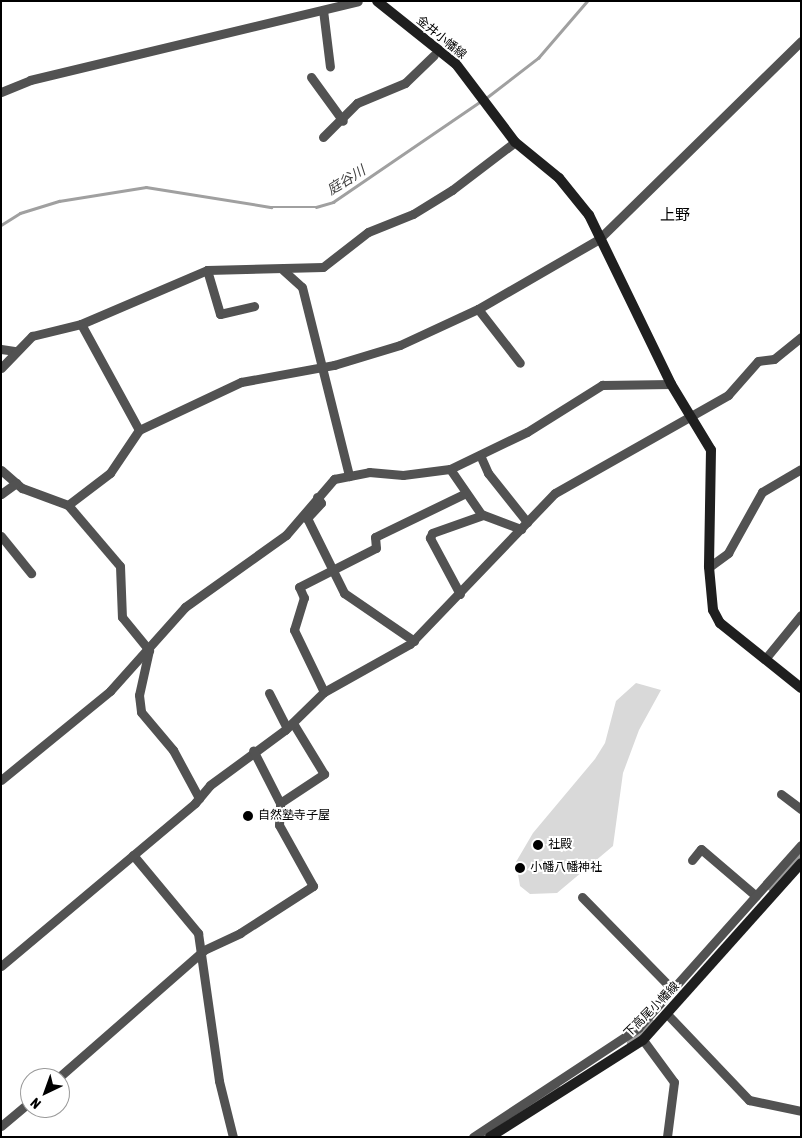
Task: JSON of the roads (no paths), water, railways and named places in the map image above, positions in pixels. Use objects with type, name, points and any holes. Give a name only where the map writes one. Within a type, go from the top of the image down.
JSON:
[{"type":"main road","name":"金井小幡線","points":[[377,1],[456,64],[515,142],[576,196],[671,384],[691,415],[712,456],[710,596],[720,623],[801,688]]},
{"type":"main road","name":"下高尾小幡線","points":[[490,1137],[643,1040],[801,863]]},
{"type":"street","points":[[1,92],[30,80],[358,1]]},
{"type":"street","points":[[323,10],[330,67]]},
{"type":"street","points":[[68,505],[110,473],[139,430],[241,382],[325,367],[400,345],[478,308],[599,239],[801,41]]},
{"type":"street","points":[[323,137],[343,121],[357,103],[405,83],[434,55]]},
{"type":"street","points":[[311,77],[343,121]]},
{"type":"street","points":[[1,368],[32,336],[81,324],[207,270],[283,270],[330,264],[368,232],[420,210],[515,142]]},
{"type":"street","points":[[207,270],[220,314],[254,306]]},
{"type":"street","points":[[283,270],[302,287],[325,367],[350,476]]},
{"type":"street","points":[[478,308],[520,364]]},
{"type":"street","points":[[81,324],[139,430]]},
{"type":"street","points":[[1,966],[133,855],[253,750],[290,725],[324,692],[414,641],[524,526],[568,484],[621,459],[691,415],[728,395],[758,361],[774,359],[801,337]]},
{"type":"street","points":[[1,349],[16,351]]},
{"type":"street","points":[[1,780],[110,691],[149,650],[185,607],[286,535],[317,497],[334,480],[350,476],[450,469],[538,426],[602,385],[671,384]]},
{"type":"street","points":[[480,455],[493,481],[524,526]]},
{"type":"street","points":[[450,469],[483,515]]},
{"type":"street","points":[[709,567],[728,553],[762,492],[801,469]]},
{"type":"street","points":[[1,470],[16,483],[68,505],[120,566],[122,617],[149,650]]},
{"type":"street","points":[[1,494],[16,483]]},
{"type":"street","points":[[324,692],[294,630],[304,598],[299,587],[376,548],[375,536],[466,493]]},
{"type":"street","points":[[317,497],[321,503],[307,518],[344,592],[414,641]]},
{"type":"street","points":[[460,594],[430,538],[432,533],[483,515],[524,526]]},
{"type":"street","points":[[1,536],[31,574]]},
{"type":"street","points":[[765,659],[801,615]]},
{"type":"street","points":[[149,650],[139,694],[141,712],[173,750],[199,798]]},
{"type":"street","points":[[270,693],[324,774],[280,803]]},
{"type":"street","points":[[69,1068],[204,950],[240,933],[313,886],[279,825],[280,803],[253,750]]},
{"type":"street","points":[[781,794],[801,809]]},
{"type":"street","points":[[473,1137],[543,1088],[638,1028],[801,845]]},
{"type":"street","points":[[692,860],[701,849],[756,896]]},
{"type":"street","points":[[133,855],[188,917],[204,950],[219,1080],[233,1137]]},
{"type":"street","points":[[582,898],[672,990]]},
{"type":"street","points":[[667,1014],[749,1100],[801,1111]]},
{"type":"street","points":[[643,1040],[674,1082],[667,1137]]},
{"type":"street","points":[[543,1088],[549,1099]]},
{"type":"street","points":[[1,1126],[20,1110]]},
{"type":"waterway","name":"庭谷川","points":[[486,98],[538,58],[587,1]]},
{"type":"waterway","name":"庭谷川","points":[[1,225],[20,213],[59,201],[146,187],[271,207],[316,207],[333,202],[481,101]]},
{"type":"waterway","points":[[772,888],[801,856]]},
{"type":"waterway","points":[[631,1043],[651,1023]]},
{"type":"waterway","points":[[483,1137],[557,1089]]},
{"type":"place","name":"自然塾寺子屋","points":[[248,816]]},
{"type":"place","name":"社殿","points":[[538,845]]},
{"type":"place","name":"小幡八幡神社","points":[[520,868]]},
{"type":"district","name":"上野","points":[[675,215]]}]
